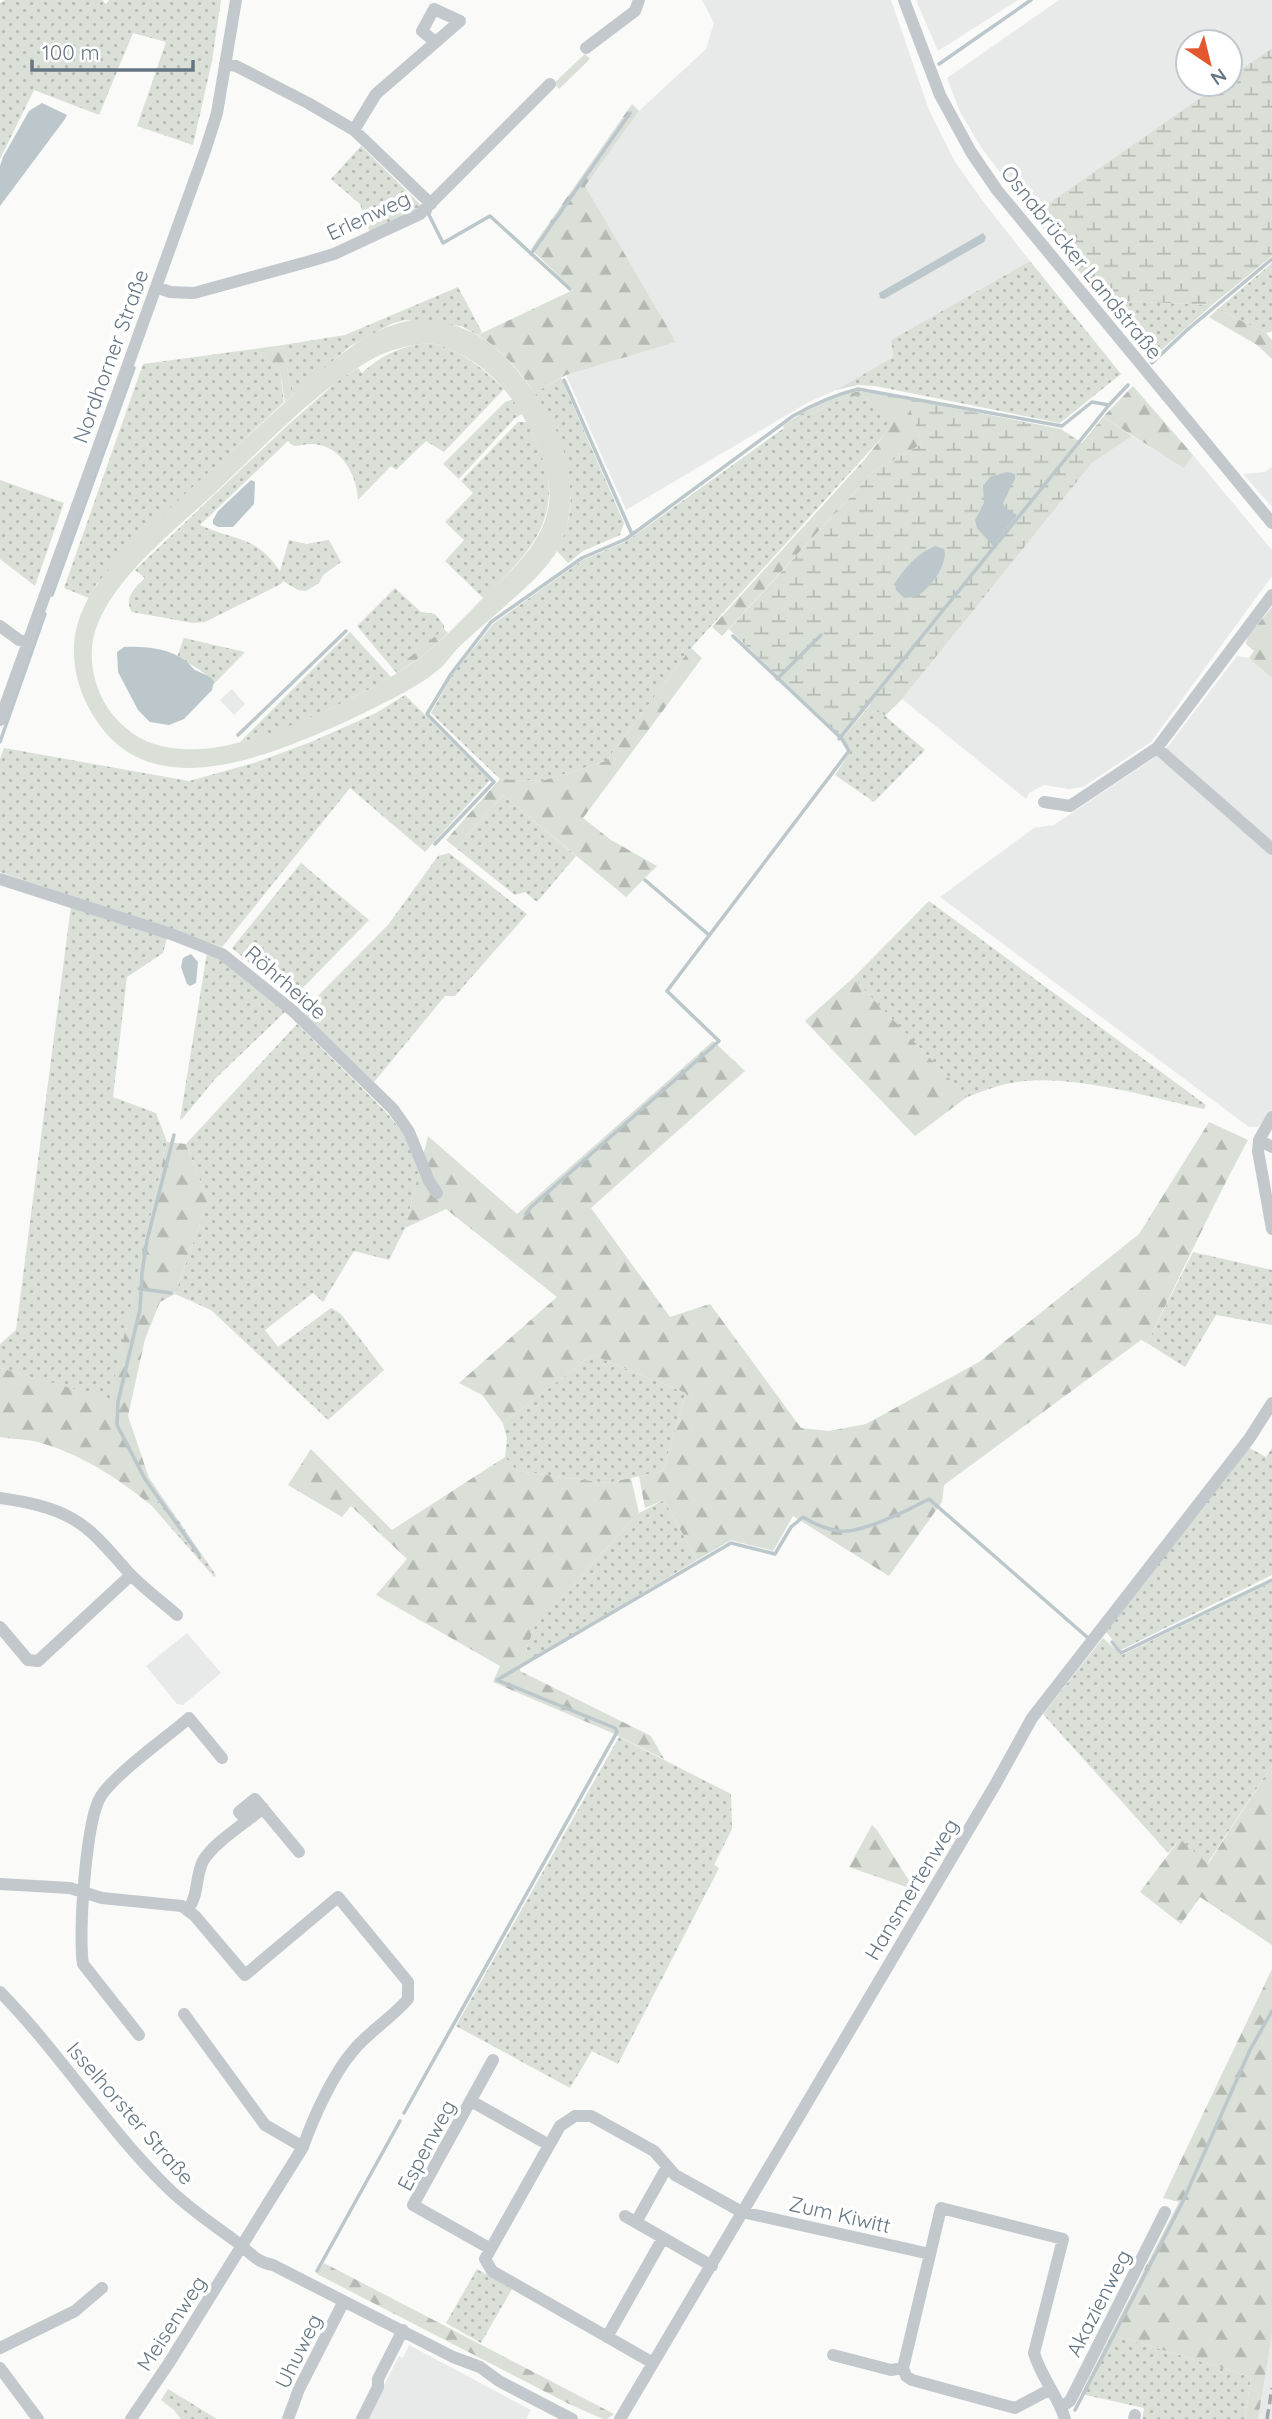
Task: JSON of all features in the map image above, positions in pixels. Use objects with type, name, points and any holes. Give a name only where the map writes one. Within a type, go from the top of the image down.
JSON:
[{"type":"street","name":"Nordhorner Straße","points":[[0,720],[205,150],[216,113],[236,0]]},
{"type":"street","points":[[586,48],[635,11],[639,0]]},
{"type":"street","name":"Osnabrücker Landstraße","points":[[904,0],[940,95],[971,152],[997,190],[1272,523]]},
{"type":"street","points":[[354,130],[376,94],[435,42]]},
{"type":"street","points":[[225,64],[236,66],[354,130],[431,204]]},
{"type":"street","name":"Erlenweg","points":[[156,287],[170,292],[194,293],[307,262],[334,254],[419,214],[550,84]]},
{"type":"street","points":[[1044,803],[1070,806],[1157,748],[1272,596]]},
{"type":"street","points":[[0,626],[19,640],[28,642]]},
{"type":"street","points":[[1157,748],[1272,849]]},
{"type":"street","name":"Röhrheide","points":[[0,879],[171,934],[222,954],[293,1011],[393,1109],[409,1132],[429,1181],[438,1193]]},
{"type":"street","points":[[1272,1117],[1259,1140],[1258,1151],[1272,1228]]},
{"type":"street","points":[[1259,1140],[1272,1147]]},
{"type":"street","name":"Hansmertenweg","points":[[621,2419],[1032,1718],[1249,1439],[1272,1403]]},
{"type":"street","points":[[0,1498],[39,1505],[74,1520],[106,1546],[131,1575],[177,1615]]},
{"type":"street","points":[[0,1627],[28,1660],[38,1661],[131,1575]]},
{"type":"street","points":[[139,2035],[83,1964],[81,1951],[84,1893],[94,1811],[99,1798],[112,1782],[189,1718],[222,1758]]},
{"type":"street","points":[[0,1884],[70,1888],[102,1898],[182,1906],[188,1909],[194,1901],[203,1862],[211,1851],[263,1808],[299,1852]]},
{"type":"street","name":"Meisenweg","points":[[131,2419],[243,2246],[303,2147],[314,2118],[353,2050],[394,2015],[408,1999],[408,1982],[338,1897],[245,1975],[188,1909]]},
{"type":"street","name":"Isselhorster Straße","points":[[0,1992],[167,2188],[198,2215],[243,2246],[256,2260],[273,2265],[403,2330],[453,2357],[476,2374],[499,2380],[570,2418],[584,2419]]},
{"type":"street","points":[[184,2014],[265,2125],[303,2147]]},
{"type":"street","name":"Espenweg","points":[[489,2248],[413,2205],[493,2060]]},
{"type":"street","name":"Espenweg","points":[[471,2101],[549,2145]]},
{"type":"street","name":"Zum Kiwitt","points":[[489,2248],[560,2126],[575,2116],[591,2116],[654,2151],[676,2175],[743,2212],[930,2254]]},
{"type":"street","points":[[667,2167],[630,2219],[712,2266]]},
{"type":"street","name":"Akazienweg","points":[[930,2254],[941,2208],[1063,2239],[1034,2353],[1063,2413]]},
{"type":"street","name":"Akazienweg","points":[[1063,2413],[1165,2212]]},
{"type":"street","points":[[607,2337],[663,2238]]},
{"type":"street","points":[[489,2248],[485,2259],[492,2270],[653,2363]]},
{"type":"street","points":[[930,2254],[903,2368],[906,2376],[1015,2408],[1051,2389]]},
{"type":"street","points":[[0,2348],[75,2311],[102,2288]]},
{"type":"street","name":"Uhuweg","points":[[288,2419],[299,2389],[344,2301]]},
{"type":"street","points":[[362,2419],[378,2387],[378,2379],[403,2330]]},
{"type":"street","points":[[833,2355],[891,2370],[903,2368]]},
{"type":"street","points":[[0,2368],[38,2419]]},
{"type":"shaded area","points":[[702,0],[891,0],[929,110],[955,162],[1030,261],[891,340],[893,357],[836,390],[807,403],[626,510],[566,375],[676,342],[584,186],[639,111],[706,49],[714,23]]},
{"type":"shaded area","points":[[916,0],[1018,0],[938,51]]},
{"type":"shaded area","points":[[1059,0],[1272,0],[1272,48],[1244,67],[1244,28],[1174,28],[1174,98],[1200,98],[1032,215],[981,147],[960,112],[947,78]]},
{"type":"shaded area","points":[[42,103],[67,115],[0,206],[0,166],[3,157],[29,111]]},
{"type":"shaded area","points":[[983,233],[986,237],[984,242],[884,299],[880,298],[879,293]]},
{"type":"shaded area","points":[[1132,436],[1184,467],[1193,455],[1272,550],[1272,576],[1151,742],[1083,787],[1069,789],[1044,785],[1029,793],[1026,799],[902,699],[1092,463]]},
{"type":"shaded area","points":[[1272,467],[1272,507],[1243,474],[1265,472]]},
{"type":"shaded area","points":[[1007,472],[1015,474],[1015,479],[1003,503],[1005,508],[1017,515],[993,546],[977,528],[975,520],[984,503],[983,486],[990,477]]},
{"type":"shaded area","points":[[251,480],[255,482],[254,504],[233,527],[218,527],[213,524],[218,511]]},
{"type":"shaded area","points":[[935,546],[944,549],[945,555],[937,576],[921,593],[904,598],[896,590],[895,583],[912,561]]},
{"type":"shaded area","points":[[124,647],[149,648],[180,657],[214,681],[212,690],[184,719],[169,725],[150,722],[138,710],[118,672],[117,652]]},
{"type":"shaded area","points":[[1237,656],[1249,658],[1272,678],[1272,1110],[1258,1127],[1249,1127],[940,897],[1034,828],[1054,825],[1151,760],[1169,745]]},
{"type":"shaded area","points":[[232,689],[245,704],[234,715],[220,700]]},
{"type":"shaded area","points":[[191,954],[198,962],[196,983],[190,986],[181,967],[183,958]]},
{"type":"shaded area","points":[[187,1633],[221,1673],[183,1705],[177,1704],[146,1666]]},
{"type":"shaded area","points":[[1272,2333],[1272,2419],[1258,2419],[1269,2349]]},
{"type":"shaded area","points":[[409,2345],[531,2410],[526,2419],[367,2419],[399,2356],[403,2358]]},
{"type":"green space","points":[[5,0],[102,0],[106,4],[109,0],[221,0],[212,61],[193,145],[137,126],[166,42],[133,33],[99,115],[34,90],[0,159],[0,3]]},
{"type":"green space","points":[[1272,48],[1272,256],[1212,305],[1103,300],[1032,215],[1200,98],[1244,98],[1244,67]]},
{"type":"green space","points":[[585,54],[590,59],[559,89],[554,83]]},
{"type":"green space","points":[[632,104],[639,111],[585,186],[676,342],[566,375],[534,393],[509,361],[478,335],[573,290],[531,249]]},
{"type":"green space","points":[[361,146],[423,207],[370,232],[360,204],[331,179]]},
{"type":"green space","points":[[1030,261],[1121,374],[1060,423],[875,386],[858,385],[836,390],[893,357],[891,340]]},
{"type":"green space","points":[[1272,263],[1272,331],[1266,333],[1218,309]]},
{"type":"green space","points":[[458,287],[482,332],[478,335],[461,326],[405,320],[391,324],[349,347],[292,396],[283,345],[345,335]]},
{"type":"green space","points":[[1103,300],[1212,305],[1151,359]]},
{"type":"green space","points":[[1218,309],[1266,333],[1272,340],[1272,359],[1257,345],[1209,317]]},
{"type":"green space","points":[[421,319],[443,322],[477,335],[504,356],[541,402],[564,451],[570,488],[567,524],[556,552],[533,581],[465,641],[441,668],[406,691],[345,722],[286,747],[218,765],[185,768],[154,763],[125,750],[95,718],[78,679],[74,658],[74,639],[80,615],[105,573],[137,538],[326,366],[370,335],[407,321]],"holes":[[[430,343],[445,347],[485,370],[507,393],[524,418],[543,459],[549,482],[549,504],[541,531],[526,554],[442,639],[406,668],[350,699],[285,728],[225,746],[187,749],[163,747],[141,739],[122,725],[100,694],[93,671],[92,647],[98,623],[108,604],[135,568],[293,419],[352,371],[387,352],[408,346]]]},
{"type":"green space","points":[[430,343],[461,355],[504,389],[444,452],[426,441],[396,470],[391,466],[358,500],[350,471],[338,455],[321,445],[294,446],[288,441],[200,525],[253,545],[271,559],[280,571],[289,540],[306,544],[329,540],[341,562],[323,575],[319,583],[306,591],[298,590],[283,581],[205,622],[193,623],[132,612],[130,598],[134,589],[145,578],[135,570],[288,425],[339,380],[358,368],[362,373],[393,352]]},
{"type":"green space","points":[[283,345],[292,396],[285,402],[280,371],[254,349]]},
{"type":"green space","points":[[254,349],[280,371],[284,402],[132,544],[96,585],[89,598],[64,588],[143,364]]},
{"type":"green space","points":[[561,378],[624,523],[620,535],[583,551],[568,563],[556,550],[565,532],[570,512],[568,470],[554,428],[534,393]]},
{"type":"green space","points":[[1133,386],[1193,455],[1184,468],[1103,417]]},
{"type":"green space","points":[[859,391],[907,399],[922,444],[875,470],[722,636],[712,627],[865,459],[884,435],[890,421],[873,402],[859,395],[839,400],[784,428],[783,426],[819,405]]},
{"type":"green space","points":[[859,395],[873,402],[891,421],[884,435],[691,648],[606,761],[542,781],[500,779],[431,713],[453,674],[493,624],[583,560],[627,541],[784,428],[839,400]]},
{"type":"green space","points":[[514,399],[522,414],[515,418],[459,479],[443,464],[505,402]]},
{"type":"green space","points":[[907,399],[1061,429],[1082,443],[1103,417],[1132,436],[1092,463],[902,699],[885,716],[870,704],[842,739],[729,629],[875,470],[922,444]]},
{"type":"green space","points":[[518,422],[527,422],[544,462],[549,489],[547,508],[534,541],[511,570],[483,598],[445,561],[464,540],[445,522],[473,493],[461,481]]},
{"type":"green space","points":[[0,480],[64,503],[35,586],[0,559]]},
{"type":"green space","points":[[395,588],[421,612],[435,614],[444,629],[394,670],[357,626]]},
{"type":"green space","points":[[1272,607],[1272,678],[1249,658],[1254,651],[1246,644],[1248,636]]},
{"type":"green space","points":[[444,629],[448,633],[426,653],[397,673],[394,670]]},
{"type":"green space","points":[[350,632],[391,677],[298,723],[240,742]]},
{"type":"green space","points":[[184,638],[245,652],[213,685],[207,675],[177,657]]},
{"type":"green space","points":[[691,648],[702,658],[583,818],[611,840],[657,866],[626,897],[503,795],[456,848],[446,840],[500,779],[542,781],[606,761]]},
{"type":"green space","points":[[405,695],[490,780],[425,852],[350,788],[222,947],[0,872],[0,759],[4,748],[189,781],[254,763],[311,742],[376,713]]},
{"type":"green space","points":[[871,704],[925,750],[874,802],[835,775],[851,751],[842,739]]},
{"type":"green space","points":[[503,795],[576,856],[537,902],[525,892],[515,895],[456,848]]},
{"type":"green space","points":[[449,853],[527,914],[455,996],[445,996],[374,1082],[302,1012],[388,925],[438,856]]},
{"type":"green space","points":[[301,863],[369,920],[292,999],[232,948]]},
{"type":"green space","points":[[929,901],[1206,1105],[1204,1109],[1091,1084],[1046,1080],[1009,1083],[967,1097],[853,978]]},
{"type":"green space","points":[[71,906],[167,938],[163,953],[127,977],[113,1097],[156,1113],[167,1142],[110,1400],[0,1368],[0,1344],[16,1330]]},
{"type":"green space","points":[[207,952],[220,958],[285,1012],[215,1079],[180,1120]]},
{"type":"green space","points":[[853,978],[967,1097],[915,1136],[805,1021]]},
{"type":"green space","points":[[297,1024],[387,1113],[404,1135],[419,1172],[405,1228],[389,1260],[354,1251],[323,1302],[313,1293],[265,1330],[278,1347],[331,1308],[341,1314],[384,1370],[328,1420],[211,1310],[175,1294],[208,1201],[186,1144]]},
{"type":"green space","points":[[713,1041],[745,1071],[591,1208],[670,1317],[710,1304],[801,1428],[829,1431],[866,1424],[979,1362],[1139,1234],[1209,1122],[1248,1140],[1147,1343],[1141,1340],[944,1485],[942,1502],[889,1576],[793,1516],[773,1551],[731,1540],[697,1560],[664,1500],[645,1508],[639,1476],[663,1471],[686,1393],[592,1355],[503,1423],[482,1395],[459,1383],[557,1297],[446,1209],[405,1228],[428,1136],[517,1214]]},
{"type":"green space","points":[[167,1142],[186,1144],[208,1201],[175,1294],[160,1302],[145,1339],[128,1416],[149,1478],[163,1498],[152,1506],[112,1477],[69,1453],[38,1442],[0,1437],[0,1368],[110,1399]]},
{"type":"green space","points":[[1193,1252],[1272,1270],[1272,1325],[1216,1315],[1185,1367],[1147,1343]]},
{"type":"green space","points":[[592,1355],[686,1393],[663,1471],[607,1483],[517,1471],[505,1457],[507,1439],[503,1423]]},
{"type":"green space","points":[[1248,1447],[1266,1457],[1272,1448],[1272,1575],[1121,1650],[1106,1632]]},
{"type":"green space","points":[[311,1449],[392,1530],[505,1457],[517,1471],[607,1483],[631,1478],[639,1513],[535,1626],[520,1671],[651,1736],[664,1759],[610,1732],[493,1682],[500,1666],[376,1595],[407,1559],[351,1506],[342,1517],[288,1485]]},
{"type":"green space","points":[[163,1498],[216,1575],[214,1577],[152,1506]]},
{"type":"green space","points":[[664,1500],[697,1560],[520,1666],[535,1626],[639,1513]]},
{"type":"green space","points":[[1272,1582],[1272,1765],[1207,1864],[1180,1839],[1168,1853],[1043,1714],[1103,1638],[1122,1655]]},
{"type":"green space","points":[[619,1737],[731,1794],[732,1829],[714,1865],[719,1868],[618,2064],[592,2051],[570,2088],[456,2026]]},
{"type":"green space","points":[[1272,1765],[1272,1945],[1200,1897],[1181,1924],[1140,1892],[1180,1839],[1208,1864]]},
{"type":"green space","points":[[872,1825],[877,1830],[915,1890],[849,1867]]},
{"type":"green space","points":[[1272,1969],[1272,2333],[1258,2419],[1245,2419],[1251,2377],[1111,2334],[1179,2202],[1163,2198]]},
{"type":"green space","points":[[324,2263],[614,2414],[603,2419],[569,2404],[317,2274]]},
{"type":"green space","points":[[477,2269],[512,2289],[481,2343],[446,2323]]},
{"type":"green space","points":[[1111,2334],[1251,2377],[1245,2419],[1142,2419],[1144,2408],[1081,2394]]},
{"type":"green space","points":[[168,2389],[217,2419],[181,2419],[161,2400]]},
{"type":"waterway","points":[[939,64],[1031,0]]},
{"type":"waterway","points":[[531,254],[630,113]]},
{"type":"waterway","points":[[430,211],[429,215],[443,243],[490,216],[570,289]]},
{"type":"waterway","points":[[1152,363],[1272,259]]},
{"type":"waterway","points":[[52,595],[134,368]]},
{"type":"waterway","points":[[564,380],[632,534]]},
{"type":"waterway","points":[[839,739],[1128,385]]},
{"type":"waterway","points":[[435,844],[494,782],[427,714],[451,674],[491,622],[582,558],[626,539],[793,416],[825,400],[858,389],[1062,426],[1092,402],[1109,405]]},
{"type":"waterway","points":[[0,742],[45,614]]},
{"type":"waterway","points":[[238,735],[346,631]]},
{"type":"waterway","points":[[777,679],[821,635]]},
{"type":"waterway","points":[[526,1214],[719,1041],[667,991],[849,751],[842,739],[733,636]]},
{"type":"waterway","points":[[645,880],[709,935]]},
{"type":"waterway","points":[[174,1135],[147,1240],[140,1309],[118,1402],[117,1425],[145,1479],[199,1555]]},
{"type":"waterway","points":[[142,1289],[171,1293]]},
{"type":"waterway","points":[[497,1680],[731,1543],[775,1554],[791,1527],[803,1517],[825,1528],[848,1531],[884,1520],[929,1499],[1087,1637]]},
{"type":"waterway","points":[[1112,1642],[1121,1653],[1272,1580]]},
{"type":"waterway","points":[[404,2113],[617,1732],[615,1728],[497,1680]]},
{"type":"waterway","points":[[1075,2410],[1183,2201],[1250,2050],[1272,2011]]},
{"type":"waterway","points":[[317,2271],[400,2121]]},
{"type":"railway","points":[[1267,2419],[1272,2388]]}]
